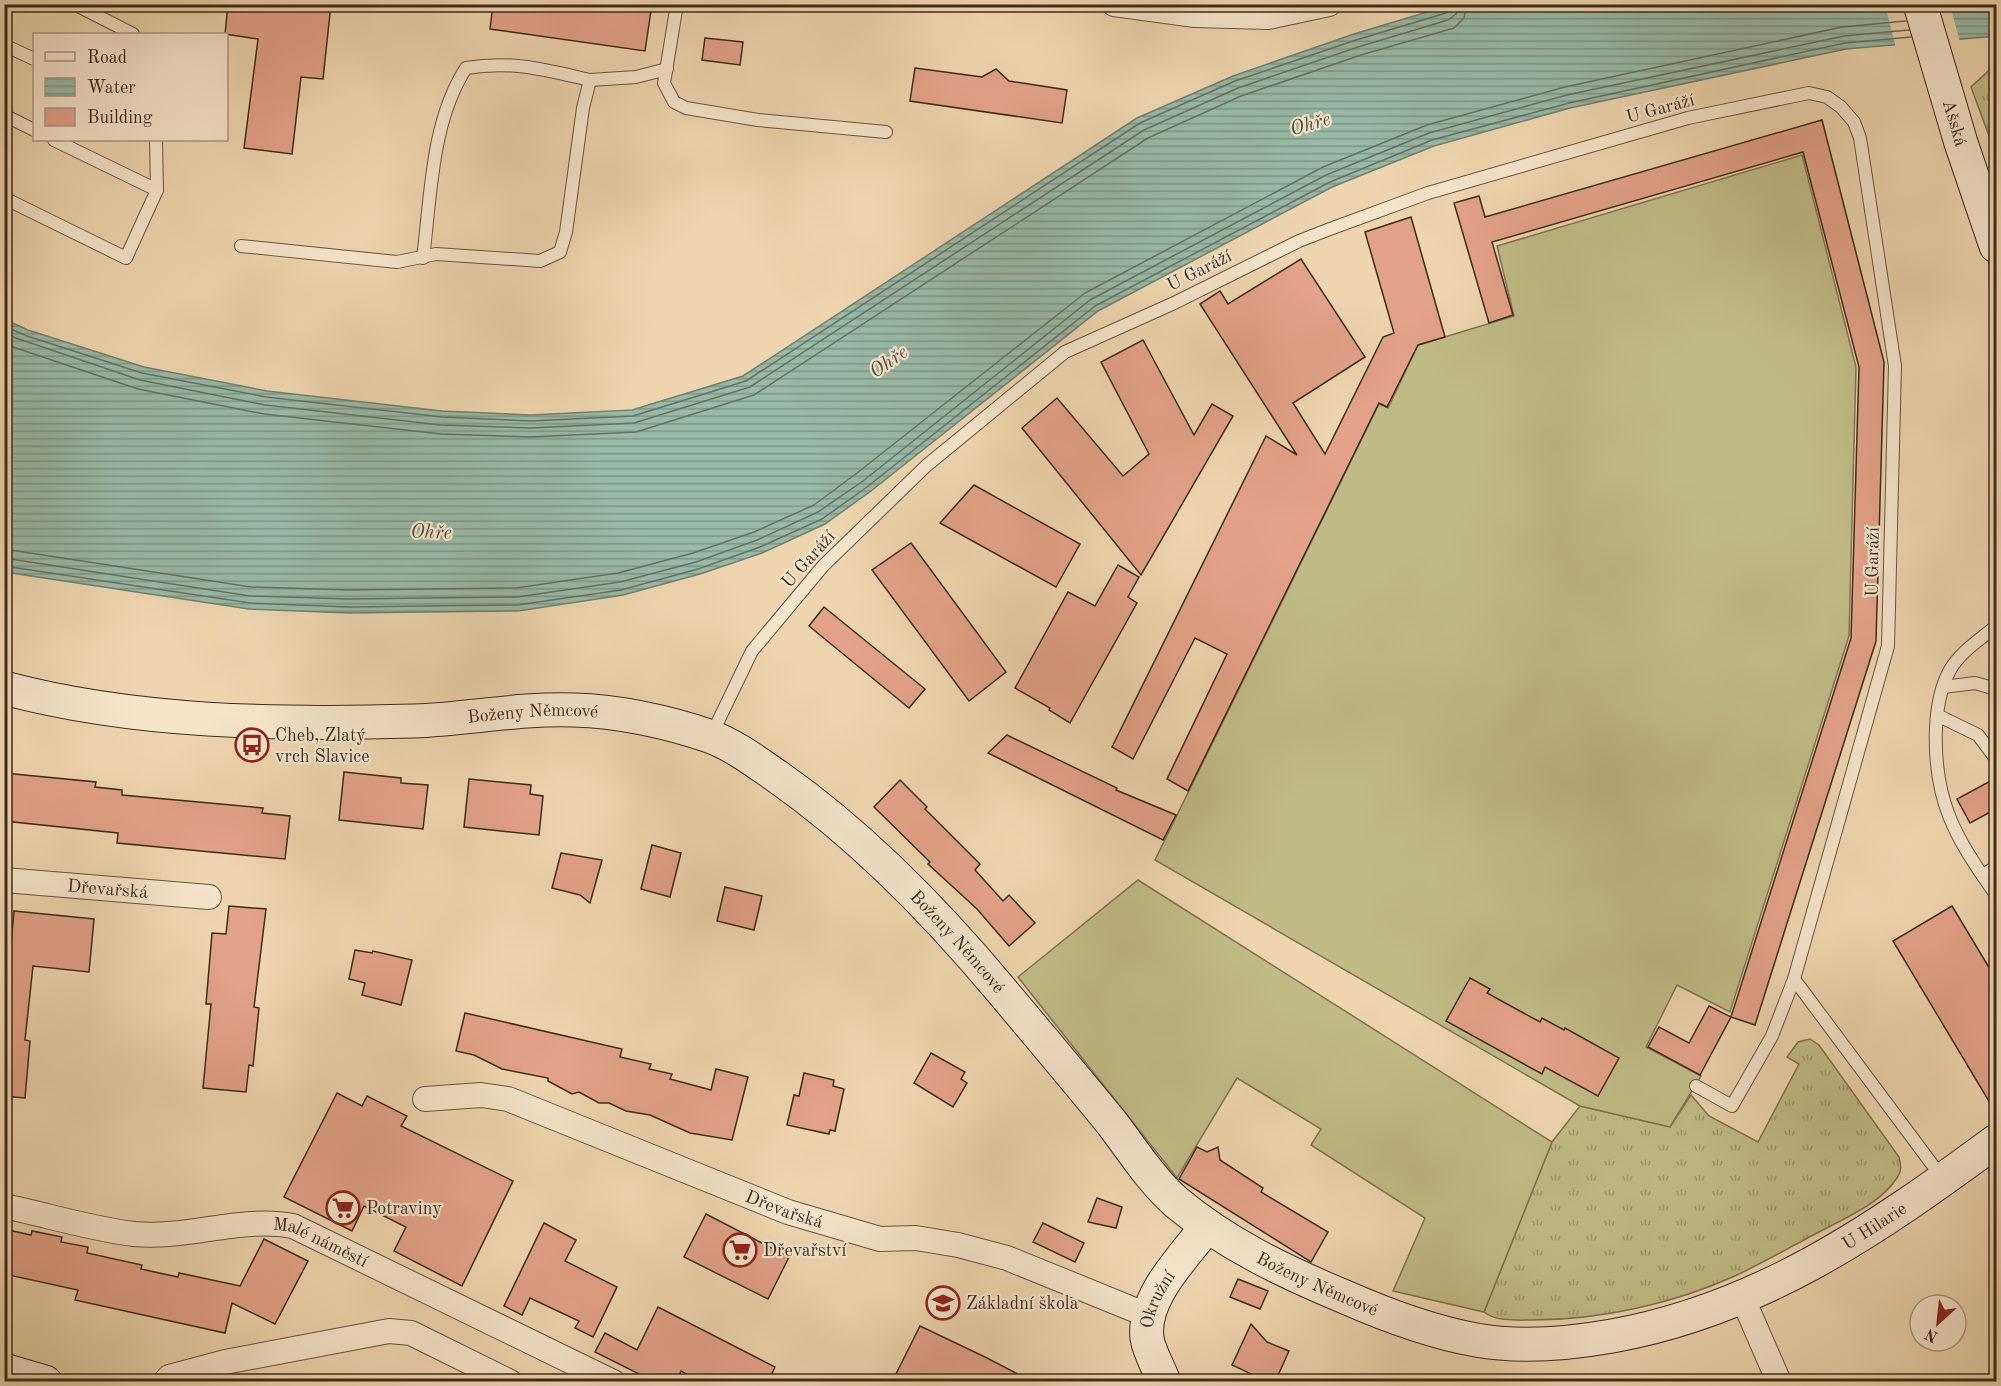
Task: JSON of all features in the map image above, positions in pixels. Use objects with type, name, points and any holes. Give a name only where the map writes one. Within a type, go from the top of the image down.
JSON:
[{"type":"street","points":[[1114,4],[1196,15],[1268,17],[1329,4]]},
{"type":"street","name":"Ašská","points":[[1920,4],[1996,243]]},
{"type":"street","name":"Boženy Němcové","points":[[4,688],[74,702],[186,717],[256,722],[438,720],[574,710],[628,716],[710,737],[746,754],[829,815],[951,930],[1081,1085],[1170,1197],[1207,1226],[1286,1272],[1361,1304],[1438,1331],[1478,1340],[1520,1345],[1575,1342],[1663,1327],[1743,1299]]},
{"type":"street","name":"Dřevařská","points":[[4,880],[209,897]]},
{"type":"street","name":"Dřevařská","points":[[425,1099],[482,1095],[508,1100],[788,1212],[880,1239],[916,1238],[957,1245],[1007,1258],[1148,1315]]},
{"type":"street","name":"U Hilarie","points":[[1743,1299],[1849,1244],[1996,1142]]},
{"type":"street","name":"Malé náměstí","points":[[4,1206],[134,1234],[186,1234],[271,1222],[293,1226],[613,1382]]},
{"type":"street","name":"Okružní","points":[[1164,1382],[1147,1340],[1148,1315],[1161,1288],[1207,1226]]},
{"type":"street","points":[[1743,1299],[1779,1382]]},
{"type":"street","points":[[165,1382],[169,1377],[218,1364],[389,1331],[411,1333],[510,1382]]},
{"type":"street","points":[[4,1370],[45,1382]]},
{"type":"lane","points":[[74,4],[131,33]]},
{"type":"lane","points":[[677,4],[664,83],[674,102],[686,108],[758,120],[886,132]]},
{"type":"lane","points":[[4,45],[33,59]]},
{"type":"lane","points":[[423,258],[436,155],[454,87],[466,68],[521,64],[590,80],[636,77],[667,69]]},
{"type":"lane","points":[[241,246],[397,262],[436,254],[540,261],[560,252],[566,232],[583,108],[590,80]]},
{"type":"lane","name":"U Garáží","points":[[710,737],[752,651],[823,566],[926,466],[1065,351],[1172,304],[1299,241],[1428,193],[1688,118],[1792,94],[1818,94],[1834,101],[1849,114],[1860,138],[1895,366],[1888,646],[1794,979],[1772,1036],[1732,1106],[1696,1086]]},
{"type":"lane","points":[[4,115],[33,130]]},
{"type":"lane","points":[[56,141],[157,190]]},
{"type":"lane","points":[[4,198],[126,258],[157,190],[156,141]]},
{"type":"lane","points":[[1996,243],[1996,293]]},
{"type":"lane","points":[[1996,626],[1962,655],[1950,669],[1943,687],[1937,715],[1935,752],[1940,795],[1964,848],[1996,895]]},
{"type":"lane","points":[[1943,687],[1975,683],[1996,689]]},
{"type":"lane","points":[[1937,715],[1978,735],[1996,759]]},
{"type":"lane","points":[[1983,876],[1996,866]]},
{"type":"lane","points":[[1794,979],[1944,1180]]},
{"type":"green space","points":[[1996,64],[1996,155],[1971,87]]},
{"type":"green space","points":[[1802,155],[1856,367],[1849,636],[1730,1012],[1677,985],[1646,1047],[1701,1076],[1670,1127],[1580,1106],[1155,860],[1379,404],[1388,408],[1418,345],[1514,316],[1497,246]]},
{"type":"green space","points":[[1138,880],[1552,1142],[1484,1312],[1393,1291],[1425,1218],[1311,1145],[1321,1129],[1237,1078],[1177,1178],[1018,977]]},
{"type":"green space","points":[[1810,1039],[1819,1045],[1899,1157],[1901,1168],[1899,1175],[1890,1187],[1872,1203],[1747,1270],[1714,1285],[1664,1302],[1611,1313],[1559,1319],[1507,1320],[1484,1312],[1552,1142],[1580,1106],[1670,1127],[1691,1095],[1709,1116],[1758,1142],[1799,1064],[1787,1057],[1798,1042]]},
{"type":"water","name":"Ohře","points":[[1454,4],[1996,5],[1996,36],[1846,49],[1570,108],[1434,146],[1332,187],[1098,311],[871,491],[825,524],[762,553],[700,574],[623,595],[518,611],[349,613],[249,609],[5,572],[4,319],[28,330],[144,367],[267,391],[442,411],[531,415],[632,410],[743,376],[1137,118],[1233,76],[1354,34]]},
{"type":"pier","points":[[1885,5],[1950,5],[1960,42],[1896,48]]},
{"type":"building","points":[[228,4],[331,4],[323,79],[301,77],[292,154],[244,148],[258,39],[225,33]]},
{"type":"building","points":[[493,4],[652,4],[645,51],[490,29]]},
{"type":"building","points":[[705,38],[743,42],[740,65],[702,60]]},
{"type":"building","points":[[915,68],[982,77],[996,69],[1009,81],[1067,90],[1062,123],[910,101]]},
{"type":"building","points":[[1822,120],[1884,362],[1876,641],[1755,1025],[1731,1017],[1851,638],[1859,367],[1803,152],[1492,242],[1513,315],[1489,323],[1454,203],[1479,196],[1485,217]]},
{"type":"building","points":[[1411,217],[1445,337],[1418,345],[1387,407],[1379,403],[1188,791],[1167,779],[1227,654],[1195,638],[1133,759],[1112,747],[1266,436],[1297,455],[1200,304],[1220,291],[1228,304],[1301,259],[1365,357],[1293,403],[1325,454],[1383,337],[1394,333],[1365,232]]},
{"type":"building","points":[[1143,340],[1194,435],[1212,404],[1233,416],[1141,575],[1022,428],[1057,398],[1123,476],[1149,454],[1101,362]]},
{"type":"building","points":[[974,485],[1080,544],[1056,587],[940,523]]},
{"type":"building","points":[[911,543],[1006,672],[969,701],[872,570]]},
{"type":"building","points":[[1118,565],[1139,577],[1128,597],[1137,603],[1070,723],[1049,710],[1050,708],[1015,688],[1068,592],[1095,606]]},
{"type":"building","points":[[824,607],[925,689],[909,708],[809,626]]},
{"type":"building","points":[[1007,735],[1117,788],[1116,790],[1176,815],[1163,840],[988,753]]},
{"type":"building","points":[[344,772],[401,778],[401,783],[428,785],[423,829],[339,820]]},
{"type":"building","points":[[4,773],[96,782],[95,787],[122,790],[122,795],[263,808],[262,813],[290,816],[285,859],[117,843],[118,833],[4,821]]},
{"type":"building","points":[[1996,778],[1996,809],[1970,823],[1957,799]]},
{"type":"building","points":[[469,779],[531,785],[530,794],[543,796],[539,835],[464,827]]},
{"type":"building","points":[[900,780],[927,807],[925,809],[980,864],[975,870],[1003,901],[1009,895],[1035,923],[1009,946],[977,909],[928,864],[930,862],[874,807]]},
{"type":"building","points":[[652,845],[681,853],[670,897],[641,889]]},
{"type":"building","points":[[561,853],[602,860],[590,903],[580,895],[552,888]]},
{"type":"building","points":[[725,887],[762,896],[754,930],[717,921]]},
{"type":"building","points":[[229,906],[266,909],[254,1007],[259,1008],[253,1066],[249,1065],[246,1092],[203,1088],[211,1004],[206,1004],[212,933],[226,934]]},
{"type":"building","points":[[1952,906],[1996,979],[1996,1113],[1893,941]]},
{"type":"building","points":[[14,911],[94,919],[89,972],[33,966],[25,1040],[30,1041],[25,1098],[4,1096],[4,967],[9,967]]},
{"type":"building","points":[[355,950],[372,953],[373,951],[412,960],[401,1005],[362,995],[365,983],[349,979]]},
{"type":"building","points":[[1470,978],[1490,989],[1487,993],[1540,1022],[1542,1018],[1564,1030],[1565,1028],[1619,1058],[1598,1096],[1545,1067],[1542,1074],[1446,1021]]},
{"type":"building","points":[[1709,1006],[1731,1017],[1700,1075],[1648,1047],[1659,1027],[1689,1043]]},
{"type":"building","points":[[465,1013],[622,1049],[620,1057],[651,1064],[649,1069],[672,1074],[670,1079],[711,1090],[716,1069],[748,1077],[732,1140],[690,1133],[650,1115],[626,1111],[609,1103],[599,1103],[579,1092],[572,1094],[548,1081],[548,1078],[502,1069],[474,1055],[456,1051]]},
{"type":"building","points":[[931,1053],[965,1072],[961,1079],[967,1083],[953,1107],[914,1083]]},
{"type":"building","points":[[804,1073],[834,1080],[833,1086],[844,1089],[835,1131],[830,1130],[829,1134],[787,1125],[794,1095],[799,1096]]},
{"type":"building","points":[[337,1093],[362,1106],[367,1096],[407,1116],[401,1126],[513,1181],[462,1286],[394,1251],[406,1227],[364,1206],[352,1231],[284,1197]]},
{"type":"building","points":[[1197,1147],[1207,1152],[1218,1147],[1220,1160],[1263,1188],[1261,1192],[1328,1232],[1311,1262],[1179,1179]]},
{"type":"building","points":[[1097,1198],[1122,1207],[1116,1228],[1088,1222]]},
{"type":"building","points":[[706,1214],[789,1257],[768,1299],[684,1257]]},
{"type":"building","points":[[544,1223],[576,1240],[565,1261],[617,1287],[593,1337],[575,1328],[579,1321],[530,1298],[522,1315],[504,1306]]},
{"type":"building","points":[[1043,1223],[1084,1243],[1075,1262],[1033,1242]]},
{"type":"building","points":[[4,1229],[31,1235],[32,1231],[62,1237],[61,1242],[88,1247],[87,1253],[142,1265],[141,1269],[178,1277],[179,1273],[240,1286],[264,1239],[308,1261],[275,1324],[232,1303],[225,1333],[75,1300],[78,1290],[4,1274]]},
{"type":"building","points":[[1238,1279],[1268,1291],[1260,1309],[1230,1297]]},
{"type":"building","points":[[658,1307],[775,1367],[768,1382],[700,1382],[681,1371],[676,1382],[655,1382],[595,1352],[605,1333],[637,1350]]},
{"type":"building","points":[[1251,1324],[1267,1342],[1289,1351],[1275,1382],[1268,1382],[1232,1365]]},
{"type":"building","points":[[920,1326],[985,1357],[1033,1382],[892,1382]]},
{"type":"place","name":"Cheb, Zlatý vrch Slavice","points":[[252,745]]},
{"type":"place","name":"Potraviny","points":[[343,1208]]},
{"type":"place","name":"Dřevařství","points":[[740,1250]]},
{"type":"place","name":"Základní škola","points":[[943,1303]]}]
